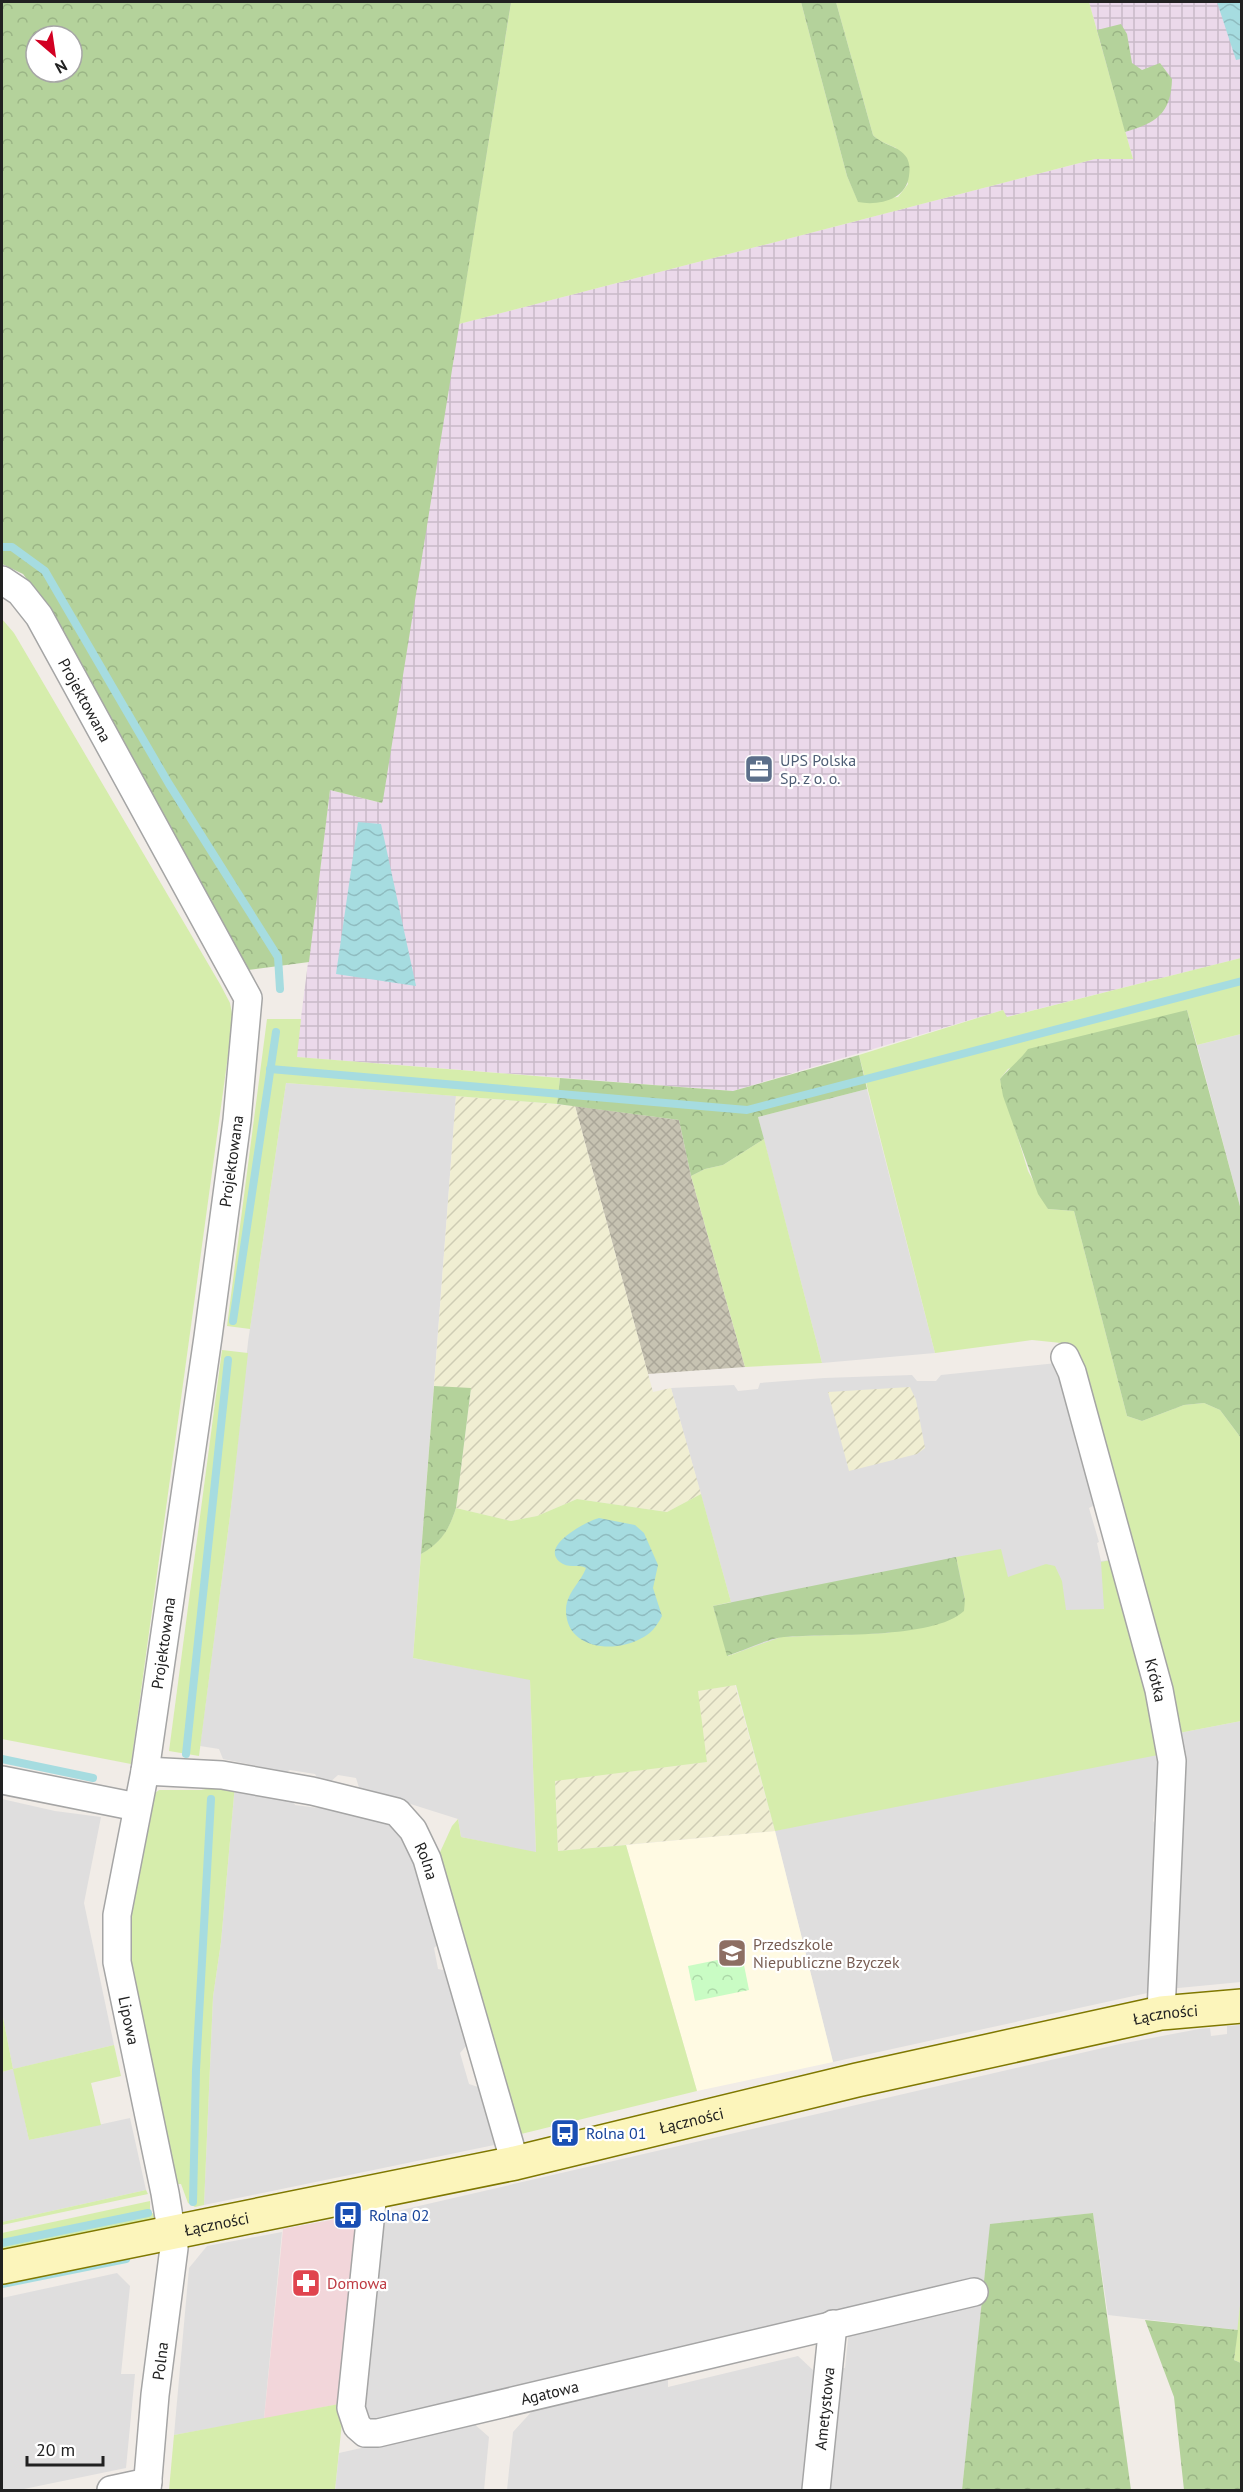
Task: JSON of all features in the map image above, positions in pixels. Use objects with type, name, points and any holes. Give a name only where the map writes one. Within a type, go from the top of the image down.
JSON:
[{"type":"street","name":"Projektowana","points":[[2,580],[20,592],[39,616],[248,998],[237,1120],[145,1771],[137,1807]]},
{"type":"street","name":"Krótka","points":[[1065,1357],[1072,1372],[1169,1738],[1172,1761],[1161,2013]]},
{"type":"street","name":"Rolna","points":[[145,1771],[222,1775],[267,1783],[388,1810],[404,1818],[427,1859],[515,2163]]},
{"type":"street","points":[[2,1780],[137,1807]]},
{"type":"street","name":"Lipowa","points":[[137,1807],[117,1915],[117,1962],[172,2232]]},
{"type":"street","name":"Łączności","points":[[2,2267],[515,2163],[857,2080],[1161,2013],[1242,2006]]},
{"type":"street","name":"Agatowa","points":[[373,2192],[351,2408],[357,2426],[365,2433],[378,2433],[974,2292]]},
{"type":"street","name":"Polna","points":[[148,2486],[155,2395],[174,2247],[172,2232]]},
{"type":"street","name":"Ametystowa","points":[[816,2490],[833,2324]]},
{"type":"street","points":[[111,2490],[148,2486]]},
{"type":"shaded area","points":[[2,2],[511,2],[459,324],[1095,159],[1133,159],[1089,2],[1241,2],[1241,958],[1006,1017],[1003,1010],[733,1091],[296,1057],[330,790],[381,803],[41,84],[84,84],[84,24],[24,24],[24,48]]},
{"type":"shaded area","points":[[1241,1034],[1241,1210],[1197,1045]]},
{"type":"shaded area","points":[[286,1083],[456,1096],[413,1658],[530,1679],[536,1853],[461,1837],[458,1819],[360,1791],[356,1778],[338,1775],[328,1784],[320,1782],[315,1774],[290,1770],[286,1772],[223,1759],[219,1749],[200,1746],[230,1516],[248,1342]]},
{"type":"shaded area","points":[[867,1089],[935,1353],[822,1363],[758,1117]]},
{"type":"shaded area","points":[[456,1096],[575,1106],[653,1392],[671,1388],[701,1494],[667,1512],[577,1499],[537,1516],[511,1521],[456,1508],[471,1389],[434,1386]]},
{"type":"shaded area","points":[[575,1106],[679,1120],[691,1176],[745,1367],[648,1374]]},
{"type":"shaded area","points":[[1057,1363],[1077,1435],[1075,1440],[1079,1455],[1084,1458],[1097,1504],[1089,1508],[1099,1542],[1097,1543],[1101,1561],[1111,1560],[1163,1742],[1161,1801],[1155,1805],[1153,1821],[1159,1827],[1152,1992],[833,2062],[775,1831],[731,1602],[671,1388],[734,1385],[738,1391],[758,1389],[760,1383],[912,1375],[917,1381],[936,1381],[941,1375]]},
{"type":"shaded area","points":[[910,1387],[916,1400],[925,1448],[917,1454],[849,1471],[828,1392]]},
{"type":"shaded area","points":[[735,1685],[775,1831],[558,1851],[555,1780],[707,1762],[697,1691]]},
{"type":"shaded area","points":[[1241,1721],[1241,1982],[1168,1989],[1179,1733]]},
{"type":"shaded area","points":[[235,1784],[290,1795],[295,1805],[318,1808],[325,1803],[383,1816],[413,1848],[440,1942],[434,1948],[438,1969],[447,1971],[468,2044],[460,2053],[469,2084],[481,2088],[499,2144],[204,2205],[213,1997],[221,1942]]},
{"type":"shaded area","points":[[2,1799],[55,1811],[101,1817],[84,1903],[114,2045],[14,2069],[29,2140],[130,2118],[146,2190],[2,2222],[2,2072],[13,2069],[2,2012]]},
{"type":"shaded area","name":"Przedszkole Niepubliczne Bzyczek","points":[[775,1831],[833,2062],[697,2091],[626,1845]]},
{"type":"shaded area","points":[[1241,2025],[1242,2296],[1238,2330],[1108,2315],[1093,2213],[991,2225],[984,2281],[364,2424],[361,2420],[384,2214],[1120,2044],[1199,2029],[1210,2028],[1211,2036],[1227,2034],[1227,2026]]},
{"type":"shaded area","points":[[363,2214],[344,2403],[264,2419],[283,2229]]},
{"type":"shaded area","points":[[282,2232],[264,2419],[174,2435],[189,2268],[207,2246]]},
{"type":"shaded area","points":[[117,2273],[130,2286],[121,2374],[135,2374],[126,2468],[19,2490],[2,2490],[2,2298]]},
{"type":"shaded area","points":[[983,2295],[962,2490],[507,2490],[513,2432],[534,2409],[668,2378],[668,2387],[798,2356],[814,2371],[845,2368],[849,2330]]},
{"type":"shaded area","points":[[473,2423],[489,2437],[484,2490],[335,2490],[339,2453]]},
{"type":"green space","points":[[2,2],[511,2],[383,800],[382,803],[330,790],[309,962],[248,970],[37,593],[23,574],[2,564]]},
{"type":"green space","points":[[511,2],[801,2],[847,176],[858,201],[898,197],[908,184],[896,148],[878,140],[873,135],[836,2],[1089,2],[1133,159],[1095,159],[459,324]]},
{"type":"green space","points":[[801,2],[836,2],[873,135],[900,150],[907,158],[910,169],[907,184],[903,191],[890,200],[874,203],[858,202],[847,176]]},
{"type":"green space","points":[[1121,24],[1127,34],[1132,63],[1142,70],[1160,63],[1172,79],[1169,101],[1160,115],[1145,125],[1125,132],[1097,30]]},
{"type":"green space","points":[[2,619],[14,633],[220,984],[230,1003],[233,1019],[131,1764],[2,1739]]},
{"type":"green space","points":[[1241,958],[1241,1034],[1197,1045],[1187,1010],[1016,1066],[1008,1069],[1000,1079],[1028,1171],[1048,1209],[1074,1211],[1127,1416],[1142,1421],[1184,1405],[1204,1403],[1220,1410],[1241,1438],[1241,1721],[1179,1733],[1076,1352],[1071,1344],[1032,1340],[935,1353],[859,1055],[1003,1010],[1007,1017]]},
{"type":"green space","points":[[1187,1010],[1241,1210],[1241,1438],[1220,1410],[1204,1403],[1184,1405],[1142,1421],[1127,1416],[1074,1211],[1048,1209],[1038,1194],[1003,1096],[1000,1079],[1028,1049]]},
{"type":"green space","points":[[267,1019],[301,1019],[297,1057],[560,1078],[557,1104],[286,1083],[250,1329],[227,1326]]},
{"type":"green space","points":[[859,1055],[867,1089],[758,1117],[764,1139],[723,1165],[705,1169],[691,1176],[679,1120],[557,1104],[560,1078],[733,1091]]},
{"type":"green space","points":[[764,1139],[822,1363],[745,1367],[691,1176],[705,1169],[723,1165]]},
{"type":"green space","points":[[222,1350],[248,1353],[230,1516],[199,1756],[169,1751]]},
{"type":"green space","points":[[434,1386],[471,1388],[456,1508],[443,1535],[421,1554]]},
{"type":"green space","points":[[701,1494],[731,1602],[713,1606],[728,1656],[781,1637],[888,1633],[965,1600],[956,1557],[1001,1549],[1008,1577],[1046,1564],[1055,1566],[1062,1581],[1066,1610],[1104,1609],[1101,1562],[1111,1560],[1163,1754],[775,1831],[736,1685],[698,1691],[707,1762],[555,1781],[558,1851],[626,1845],[697,2091],[521,2134],[436,1861],[452,1826],[458,1819],[461,1837],[536,1852],[530,1680],[413,1658],[421,1554],[443,1535],[456,1508],[511,1521],[537,1516],[577,1499],[667,1512]]},
{"type":"green space","points":[[956,1557],[965,1600],[964,1611],[949,1620],[929,1627],[905,1631],[777,1638],[727,1656],[713,1606]]},
{"type":"green space","points":[[235,1784],[221,1942],[213,1997],[204,2205],[195,2207],[188,2203],[181,2184],[174,2184],[132,1985],[128,1936],[149,1798],[159,1790],[201,1790]]},
{"type":"green space","points":[[742,1955],[749,1990],[695,2001],[688,1966]]},
{"type":"green space","points":[[2,2012],[13,2069],[2,2072]]},
{"type":"green space","points":[[114,2045],[121,2076],[91,2083],[101,2125],[29,2140],[13,2069]]},
{"type":"green space","points":[[146,2190],[148,2194],[2,2225],[2,2222]]},
{"type":"green space","points":[[150,2201],[150,2214],[157,2212],[153,2220],[2,2254],[2,2233]]},
{"type":"green space","points":[[1093,2213],[1131,2490],[962,2490],[990,2224]]},
{"type":"green space","points":[[1241,2296],[1241,2363],[1234,2360]]},
{"type":"green space","points":[[1145,2320],[1238,2330],[1234,2360],[1241,2363],[1241,2490],[1184,2490],[1174,2397]]},
{"type":"green space","points":[[344,2403],[335,2490],[169,2490],[174,2435]]},
{"type":"water","points":[[1217,2],[1241,2],[1241,59],[1236,60]]},
{"type":"water","points":[[358,822],[381,824],[416,986],[336,974]]},
{"type":"water","points":[[599,1518],[635,1525],[644,1533],[658,1565],[653,1588],[662,1616],[647,1635],[629,1644],[604,1646],[592,1644],[582,1640],[573,1632],[568,1622],[567,1603],[586,1568],[563,1564],[556,1558],[555,1550],[566,1536],[584,1524]]},
{"type":"waterway","points":[[2,547],[12,547],[45,571],[169,784],[278,957],[280,989]]},
{"type":"waterway","points":[[270,1069],[747,1110],[1242,981]]},
{"type":"waterway","points":[[233,1321],[276,1032]]},
{"type":"waterway","points":[[186,1754],[228,1360]]},
{"type":"waterway","points":[[2,1759],[93,1778]]},
{"type":"waterway","points":[[193,2202],[196,2070],[211,1799]]},
{"type":"waterway","points":[[2,2243],[148,2213]]},
{"type":"waterway","points":[[2,2284],[126,2259]]},
{"type":"place","name":"UPS Polska Sp. z o. o.","points":[[759,769]]},
{"type":"place","name":"Przedszkole Niepubliczne Bzyczek","points":[[732,1953]]},
{"type":"place","name":"Rolna 01","points":[[565,2133]]},
{"type":"place","name":"Rolna 02","points":[[348,2215]]},
{"type":"place","name":"Domowa","points":[[306,2283]]}]
